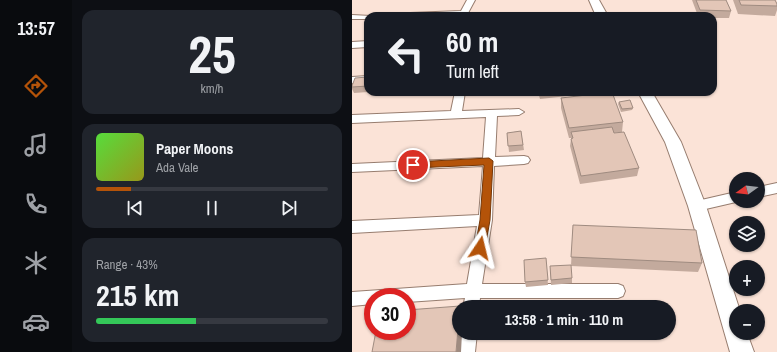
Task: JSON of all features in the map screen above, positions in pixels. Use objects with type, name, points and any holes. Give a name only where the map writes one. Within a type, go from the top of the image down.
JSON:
[{"type":"main road","points":[[594,0],[600,12]]},
{"type":"main road","points":[[647,96],[673,142],[697,206],[729,310]]},
{"type":"main road","points":[[738,340],[742,352]]},
{"type":"street","points":[[465,12],[471,0]]},
{"type":"street","points":[[352,17],[364,17]]},
{"type":"street","points":[[352,45],[364,44]]},
{"type":"street","points":[[352,80],[364,79]]},
{"type":"street","points":[[456,115],[459,96]]},
{"type":"street","points":[[352,119],[519,112]]},
{"type":"street","points":[[472,300],[485,220],[492,113]]},
{"type":"street","points":[[352,168],[524,160]]},
{"type":"street","points":[[765,191],[777,188]]},
{"type":"street","points":[[697,206],[729,199]]},
{"type":"street","points":[[352,227],[485,220]]},
{"type":"street","points":[[416,294],[473,290],[618,291]]},
{"type":"street","points":[[352,299],[364,298]]},
{"type":"street","points":[[467,352],[468,340]]},
{"type":"building","points":[[696,0],[726,0],[731,11],[700,10]]},
{"type":"building","points":[[739,0],[775,0],[777,6],[741,5]]},
{"type":"building","points":[[364,77],[364,86],[352,87],[355,78]]},
{"type":"building","points":[[578,96],[613,96],[623,122],[569,128],[561,98]]},
{"type":"building","points":[[630,100],[633,108],[622,109],[619,102]]},
{"type":"building","points":[[612,127],[614,133],[624,132],[639,168],[581,176],[571,139],[573,138],[571,132]]},
{"type":"building","points":[[521,131],[523,145],[508,146],[507,133]]},
{"type":"building","points":[[573,225],[696,230],[702,263],[571,257]]},
{"type":"building","points":[[546,258],[548,280],[525,282],[524,260]]},
{"type":"building","points":[[571,265],[572,278],[551,280],[550,266]]},
{"type":"building","points":[[452,307],[452,340],[457,340],[456,352],[372,352],[374,340],[416,340],[416,309]]},
{"type":"route","points":[[413,165],[489,161],[485,220],[480,248]]}]
